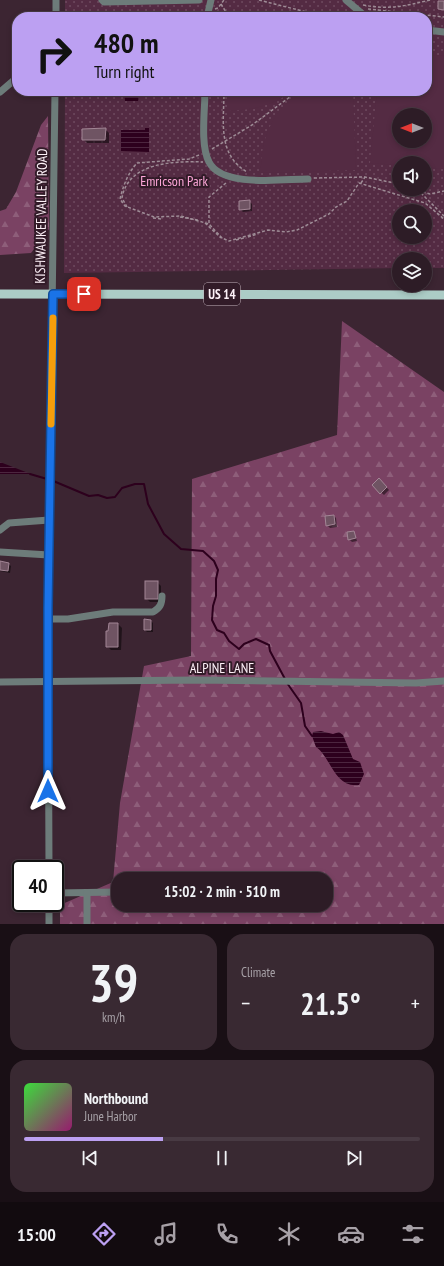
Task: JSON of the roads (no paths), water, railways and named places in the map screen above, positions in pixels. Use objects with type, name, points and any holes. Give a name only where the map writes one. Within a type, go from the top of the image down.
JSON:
[{"type":"main road","name":"US 14","points":[[0,294],[444,295]]},
{"type":"street","points":[[56,0],[56,12]]},
{"type":"street","points":[[102,0],[104,2],[199,0]]},
{"type":"street","points":[[207,12],[211,0]]},
{"type":"street","points":[[346,0],[360,12]]},
{"type":"street","points":[[432,31],[444,32]]},
{"type":"street","points":[[0,92],[12,82]]},
{"type":"street","name":"KISHWAUKEE VALLEY ROAD","points":[[49,860],[48,619],[55,96]]},
{"type":"street","points":[[206,96],[206,152],[209,162],[215,169],[238,180],[308,179]]},
{"type":"street","points":[[0,530],[8,523],[49,520]]},
{"type":"street","points":[[0,552],[49,555]]},
{"type":"street","points":[[48,619],[68,619],[113,612],[152,612],[158,609],[162,603],[162,596]]},
{"type":"street","name":"ALPINE LANE","points":[[0,682],[48,683],[197,680],[408,683],[444,681]]},
{"type":"street","points":[[64,894],[111,892]]},
{"type":"street","points":[[87,893],[87,924]]},
{"type":"street","points":[[49,912],[49,924]]},
{"type":"waterway","points":[[30,474],[47,479]]},
{"type":"waterway","points":[[51,480],[89,496],[98,495],[107,498],[115,497],[122,488],[135,484],[144,484],[148,504],[164,534],[181,549],[203,551],[214,561],[218,570],[212,620],[217,630],[224,633],[229,641],[239,649],[244,644],[256,639],[269,645],[270,651],[285,679]]},
{"type":"waterway","points":[[287,683],[301,703],[305,726],[312,736]]},
{"type":"park label","name":"Emricson Park","points":[[174,181]]}]
